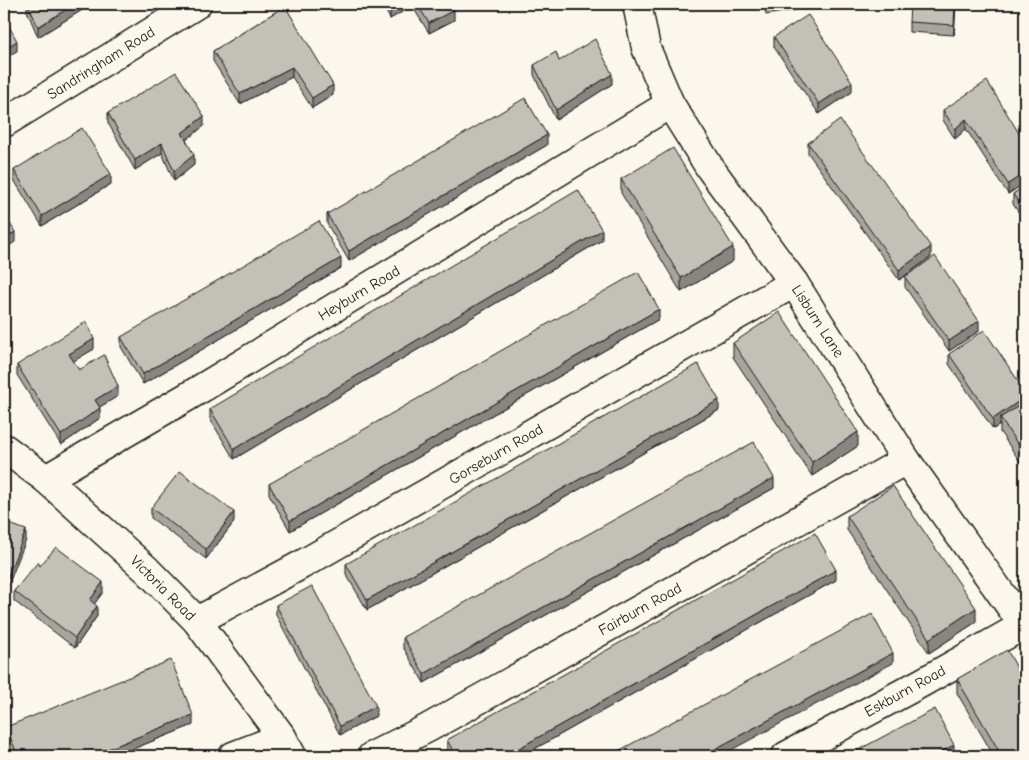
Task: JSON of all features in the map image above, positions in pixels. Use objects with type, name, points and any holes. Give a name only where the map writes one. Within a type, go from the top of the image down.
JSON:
[{"type":"street","name":"Sandringham Road","points":[[4,123],[198,4]]},
{"type":"street","name":"Lisburn Lane","points":[[637,4],[646,48],[670,104],[710,168],[794,283],[906,460],[1025,626]]},
{"type":"street","name":"Heyburn Road","points":[[46,479],[187,397],[670,104]]},
{"type":"street","name":"Gorseburn Road","points":[[197,621],[321,554],[794,283]]},
{"type":"street","name":"Victoria Road","points":[[4,448],[46,479],[147,570],[197,621],[287,746]]},
{"type":"street","name":"Fairburn Road","points":[[372,756],[428,728],[906,460]]},
{"type":"street","name":"Eskburn Road","points":[[786,756],[1025,626]]},
{"type":"street","points":[[233,756],[287,746]]},
{"type":"building","points":[[28,4],[75,4],[38,27]]},
{"type":"building","points":[[388,4],[399,4],[390,9]]},
{"type":"building","points":[[417,4],[450,4],[454,10],[429,23]]},
{"type":"building","points":[[910,4],[955,4],[954,25],[909,22]]},
{"type":"building","points":[[285,6],[333,85],[312,98],[292,67],[240,94],[213,51]]},
{"type":"building","points":[[808,15],[852,82],[819,104],[774,37]]},
{"type":"building","points":[[4,17],[17,41],[4,49]]},
{"type":"building","points":[[595,39],[612,74],[556,110],[534,65],[556,52],[559,61]]},
{"type":"building","points":[[176,72],[204,116],[182,133],[194,155],[174,171],[162,143],[135,160],[108,113]]},
{"type":"building","points":[[987,81],[1025,143],[1025,173],[1008,184],[966,119],[955,129],[943,110]]},
{"type":"building","points":[[525,98],[547,135],[349,251],[327,214]]},
{"type":"building","points":[[840,120],[931,247],[899,270],[808,143]]},
{"type":"building","points":[[82,128],[111,174],[42,216],[14,170]]},
{"type":"building","points":[[673,148],[733,247],[681,278],[621,179]]},
{"type":"building","points":[[1025,186],[1025,212],[1013,194]]},
{"type":"building","points":[[578,190],[602,230],[234,449],[210,409]]},
{"type":"building","points":[[4,213],[15,232],[4,239]]},
{"type":"building","points":[[319,221],[341,258],[143,374],[121,337]]},
{"type":"building","points":[[935,256],[979,321],[949,341],[905,277]]},
{"type":"building","points":[[638,272],[659,309],[290,521],[269,484]]},
{"type":"building","points":[[779,312],[858,432],[812,462],[733,343]]},
{"type":"building","points":[[86,322],[94,339],[69,354],[79,370],[104,355],[118,386],[95,400],[100,408],[61,435],[17,365]]},
{"type":"building","points":[[984,330],[1025,391],[1025,397],[993,419],[949,354]]},
{"type":"building","points":[[698,364],[719,400],[367,600],[346,564]]},
{"type":"building","points":[[1025,402],[1025,455],[1000,418]]},
{"type":"building","points":[[754,442],[774,478],[424,674],[403,637]]},
{"type":"building","points":[[180,471],[234,512],[206,549],[151,508]]},
{"type":"building","points":[[893,486],[976,608],[929,639],[847,516]]},
{"type":"building","points":[[4,522],[26,530],[4,586]]},
{"type":"building","points":[[815,533],[836,570],[505,756],[456,756],[447,740]]},
{"type":"building","points":[[56,547],[103,582],[90,600],[97,606],[75,638],[14,591],[38,562],[40,566]]},
{"type":"building","points":[[312,586],[376,706],[340,726],[276,605]]},
{"type":"building","points":[[872,614],[893,653],[702,756],[609,756]]},
{"type":"building","points":[[1007,650],[1025,682],[1025,756],[1002,756],[957,679]]},
{"type":"building","points":[[171,660],[193,715],[90,756],[18,756],[6,727]]},
{"type":"building","points":[[935,709],[954,745],[933,756],[847,756]]}]
